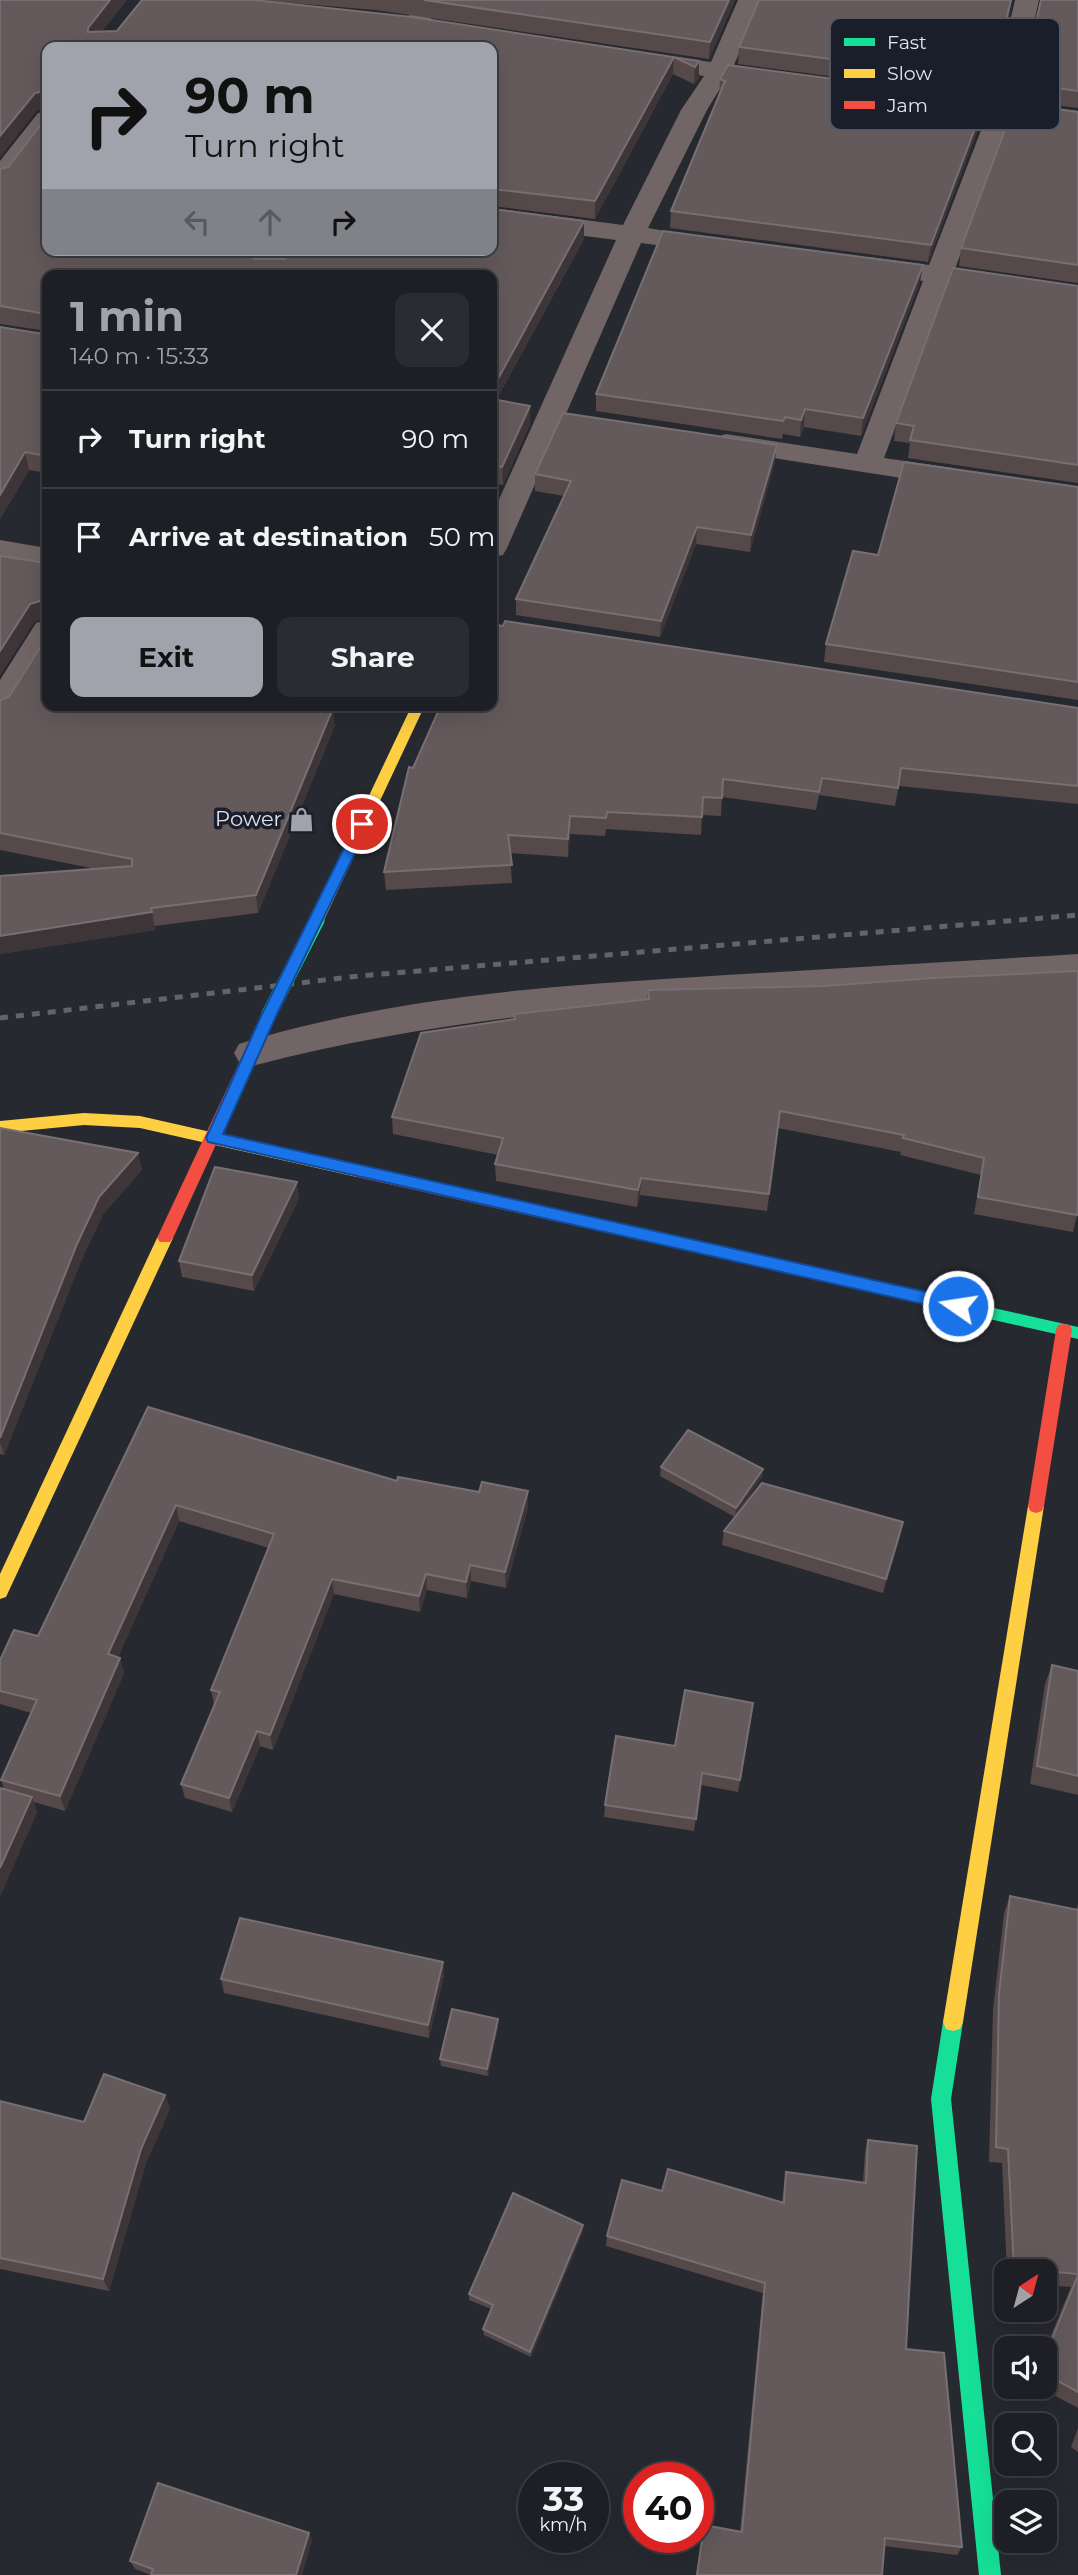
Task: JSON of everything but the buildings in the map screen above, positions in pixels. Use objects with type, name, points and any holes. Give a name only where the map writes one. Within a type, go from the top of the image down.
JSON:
[{"type":"street","points":[[404,42],[431,0]]},
{"type":"street","points":[[497,537],[632,234],[694,110],[719,71],[750,0]]},
{"type":"street","points":[[1023,18],[1027,0]]},
{"type":"street","points":[[387,22],[440,29]]},
{"type":"street","points":[[626,57],[800,82]]},
{"type":"street","points":[[1060,117],[1078,120]]},
{"type":"street","points":[[0,178],[10,151],[42,122]]},
{"type":"street","points":[[867,465],[994,130]]},
{"type":"street","points":[[10,151],[42,156]]},
{"type":"street","points":[[497,217],[685,241]]},
{"type":"street","points":[[846,262],[1078,295]]},
{"type":"street","points":[[701,439],[986,482]]},
{"type":"street","points":[[0,549],[42,555]]},
{"type":"street","points":[[0,706],[42,638]]},
{"type":"street","points":[[0,1592],[214,1138],[269,1014],[317,920],[416,711]]},
{"type":"street","points":[[252,1053],[306,1037],[436,1015],[586,996],[1078,967]]},
{"type":"street","points":[[0,1127],[84,1119],[140,1122],[1071,1331],[941,2099],[990,2575]]},
{"type":"railway","points":[[0,1018],[359,976],[1078,915]]},
{"type":"traffic: fast","points":[[269,1014],[317,920]]},
{"type":"traffic: fast","points":[[706,1249],[1078,1333]]},
{"type":"traffic: fast","points":[[953,2022],[941,2099],[990,2575]]},
{"type":"traffic: slow","points":[[317,920],[416,711]]},
{"type":"traffic: slow","points":[[0,1127],[84,1119],[140,1122],[357,1171]]},
{"type":"traffic: slow","points":[[0,1592],[165,1238]]},
{"type":"traffic: slow","points":[[953,2022],[1036,1506]]},
{"type":"traffic: jam","points":[[165,1238],[269,1014]]},
{"type":"traffic: jam","points":[[357,1171],[706,1249]]},
{"type":"traffic: jam","points":[[1036,1506],[1064,1330]]},
{"type":"place","name":"Power","points":[[302,819]]},
{"type":"route","points":[[362,824],[269,1014],[214,1138],[958,1306]]}]
